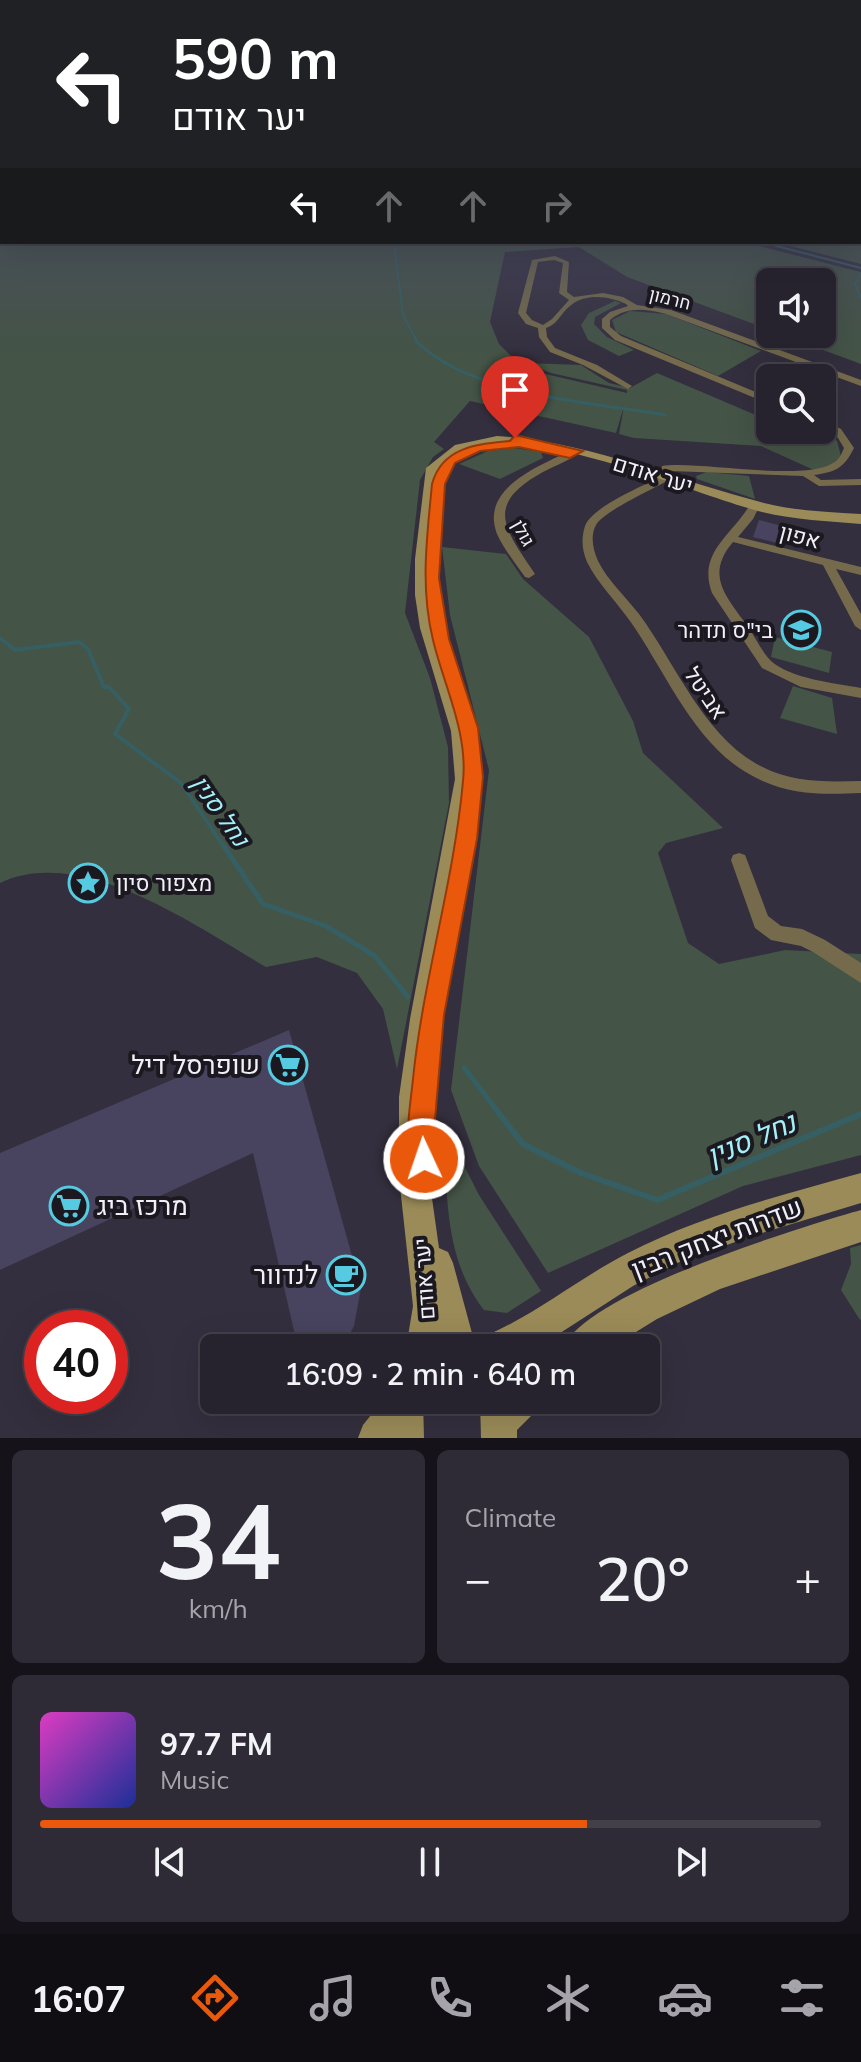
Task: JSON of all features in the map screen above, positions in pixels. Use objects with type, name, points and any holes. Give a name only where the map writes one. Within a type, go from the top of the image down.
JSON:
[{"type":"street","points":[[574,300],[553,324],[542,327],[529,322],[522,313],[532,264],[548,257],[566,262],[563,293],[574,300],[607,296],[635,307]]},
{"type":"street","name":"חרמון","points":[[756,395],[618,338],[606,328],[609,315],[635,307],[678,315],[861,383]]},
{"type":"street","points":[[542,327],[548,346],[565,358],[592,366],[610,380],[628,386]]},
{"type":"street","points":[[662,479],[666,468],[705,467],[806,474],[835,470],[848,457],[845,439],[836,433]]},
{"type":"street","name":"יער אודם","points":[[425,1334],[430,1306],[414,1177],[413,1097],[423,1019],[466,779],[461,731],[425,603],[423,559],[430,479],[437,463],[448,453],[480,441],[525,439],[754,508],[809,520],[861,520]]},
{"type":"street","name":"יער אודם","points":[[455,1334],[438,1271],[421,1131],[432,1015],[466,839],[474,777],[469,728],[441,639],[431,578],[438,484],[442,469],[450,460],[478,447],[530,444],[574,452]]},
{"type":"street","name":"גולן","points":[[529,574],[503,535],[498,520],[499,506],[514,486],[574,452]]},
{"type":"street","points":[[702,489],[689,476],[695,468],[705,467]]},
{"type":"street","points":[[806,474],[819,483],[861,482]]},
{"type":"street","name":"יער אודם","points":[[662,479],[702,489],[754,508]]},
{"type":"street","name":"אביטל","points":[[662,479],[603,512],[591,524],[587,542],[596,569],[636,620],[708,733],[726,751],[771,778],[816,788],[861,787]]},
{"type":"street","points":[[754,508],[711,566],[712,582],[767,665],[801,682],[861,693]]},
{"type":"street","name":"אפון","points":[[730,538],[861,571]]},
{"type":"street","points":[[828,564],[861,626]]},
{"type":"street","points":[[739,860],[761,922],[768,929],[811,942],[861,974]]},
{"type":"street","name":"שדרות יצחק רבין","points":[[533,1334],[593,1291],[642,1263],[764,1217],[861,1188]]},
{"type":"street","name":"שדרות יצחק רבין","points":[[601,1334],[645,1305],[703,1279],[861,1226]]},
{"type":"street","points":[[376,1438],[394,1414]]},
{"type":"street","points":[[405,1414],[406,1438]]},
{"type":"green space","points":[[0,244],[751,244],[861,272],[861,364],[818,348],[836,348],[836,268],[756,268],[756,325],[627,277],[579,247],[505,252],[490,322],[499,344],[524,369],[627,393],[627,390],[551,373],[526,363],[581,365],[609,383],[630,388],[657,373],[756,415],[756,444],[836,444],[836,440],[841,456],[838,462],[816,471],[761,446],[634,438],[619,434],[624,406],[616,433],[470,401],[434,442],[444,449],[433,457],[420,480],[405,613],[430,678],[448,747],[449,803],[397,1069],[383,1009],[357,973],[317,957],[266,967],[138,895],[66,874],[32,874],[0,883]]},
{"type":"green space","points":[[783,244],[861,244],[861,264]]},
{"type":"green space","points":[[615,301],[621,303],[595,317],[594,324],[607,337],[634,350],[619,356],[588,340],[581,325],[589,313]]},
{"type":"green space","points":[[630,311],[666,314],[761,351],[718,376],[616,332],[612,320]]},
{"type":"green space","points":[[514,448],[541,452],[543,458],[500,479],[459,464],[488,451]]},
{"type":"green space","points":[[707,472],[749,476],[755,499],[697,479],[696,476]]},
{"type":"green space","points":[[442,547],[506,554],[523,579],[589,637],[633,721],[643,753],[723,828],[666,843],[658,853],[688,943],[719,964],[785,950],[861,954],[861,1155],[743,1186],[548,1273],[479,1166],[451,1090],[489,770],[450,615]]},
{"type":"green space","points":[[775,637],[832,652],[829,673],[771,657]]},
{"type":"green space","points":[[793,686],[832,698],[837,734],[780,718]]},
{"type":"green space","points":[[444,1126],[479,1195],[541,1291],[507,1313],[484,1310],[461,1268],[454,1246],[447,1198]]},
{"type":"green space","points":[[861,1245],[860,1320],[841,1290],[851,1264],[850,1248]]},
{"type":"building","points":[[759,520],[786,527],[781,544],[753,537]]},
{"type":"building","name":"מרכז ביג","points":[[289,1030],[361,1288],[354,1326],[350,1334],[295,1334],[253,1153],[0,1270],[0,1153]]},
{"type":"waterway","points":[[394,244],[403,315],[418,342]]},
{"type":"waterway","points":[[769,244],[861,268]]},
{"type":"waterway","points":[[861,275],[855,284],[861,298]]},
{"type":"waterway","points":[[418,342],[439,359],[499,385],[533,394],[665,415]]},
{"type":"waterway","name":"נחל סנין","points":[[0,638],[15,650],[79,642],[88,649],[104,687],[109,687],[129,709],[115,734],[181,783],[224,847]]},
{"type":"waterway","name":"נחל סנין","points":[[223,845],[263,904],[326,926],[375,956],[408,997]]},
{"type":"waterway","name":"נחל סנין","points":[[464,1068],[496,1109]]},
{"type":"waterway","name":"נחל סנין","points":[[494,1107],[523,1144],[581,1173],[657,1200],[861,1114]]},
{"type":"place","name":"בי\"ס תדהר","points":[[801,630]]},
{"type":"place","name":"מצפור סיון","points":[[88,883]]},
{"type":"place","name":"שופרסל דיל","points":[[288,1065]]},
{"type":"place","name":"מרכז ביג","points":[[69,1206]]},
{"type":"place","name":"לנדוור","points":[[346,1275]]},
{"type":"route","points":[[424,1159],[421,1131],[432,1015],[466,839],[474,777],[469,728],[441,639],[431,578],[438,484],[442,469],[450,460],[478,447],[519,444],[570,454],[577,451],[547,442],[515,438]]}]
